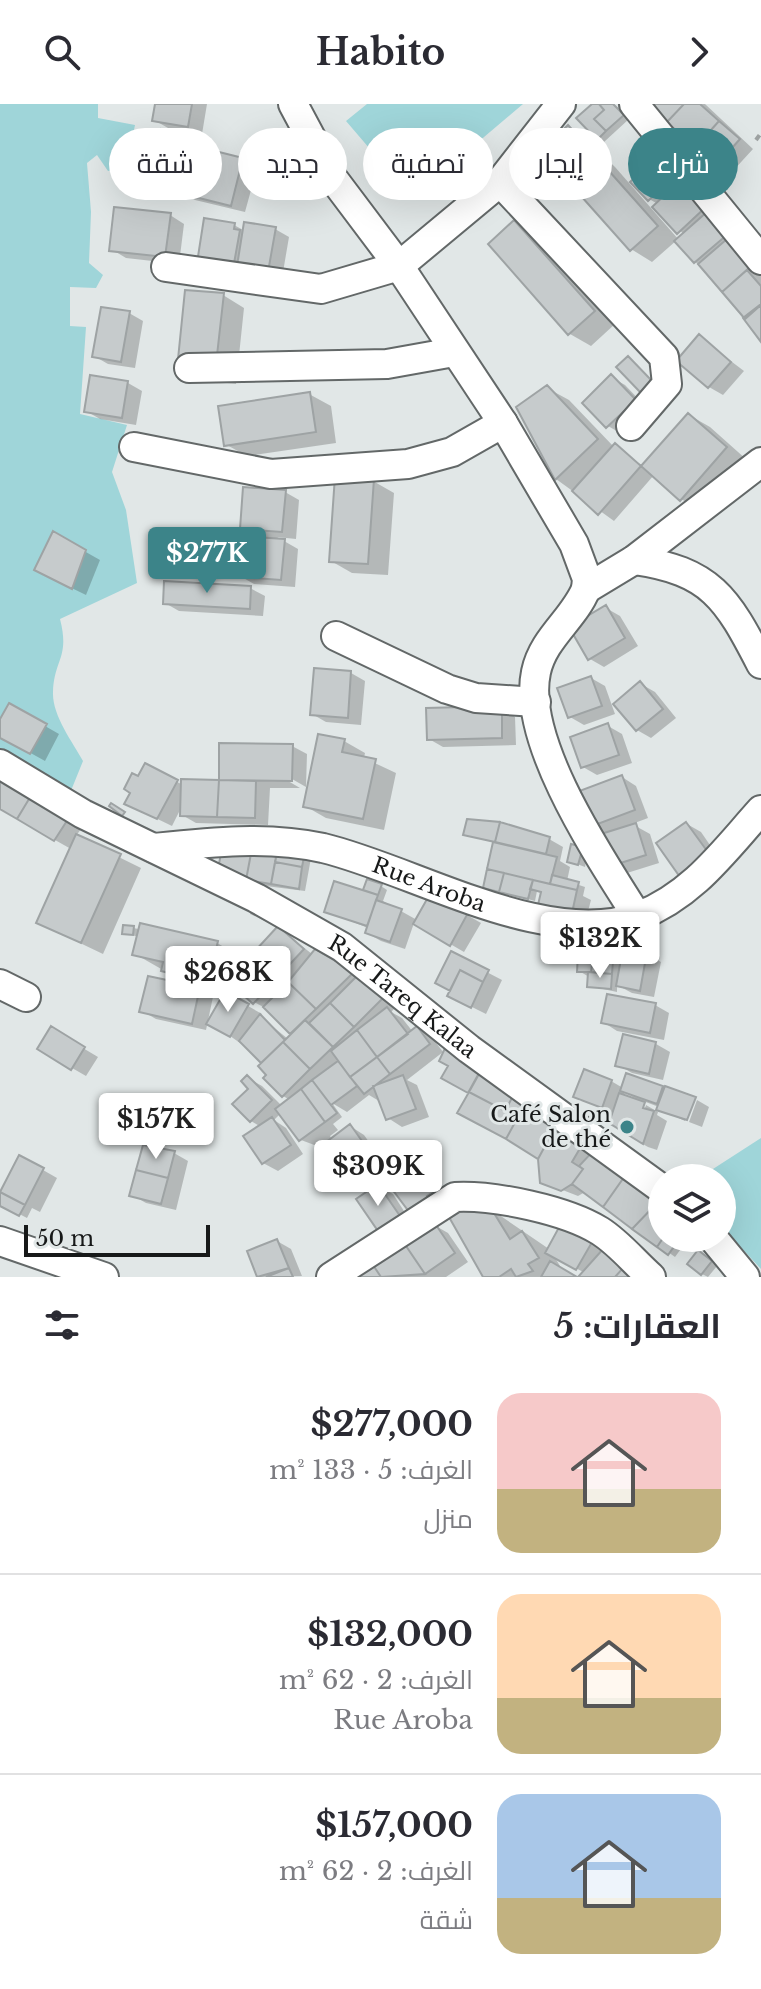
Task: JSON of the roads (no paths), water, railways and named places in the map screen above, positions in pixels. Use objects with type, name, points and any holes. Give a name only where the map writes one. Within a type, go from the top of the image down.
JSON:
[{"type":"street","points":[[293,104],[332,177],[399,266],[503,423],[574,544],[587,579],[586,589]]},
{"type":"street","points":[[166,267],[321,289],[399,266],[500,182],[561,104]]},
{"type":"street","points":[[634,104],[761,260]]},
{"type":"street","points":[[500,182],[664,357],[667,384],[631,426]]},
{"type":"street","points":[[189,368],[387,364],[454,352]]},
{"type":"street","points":[[134,447],[271,474],[408,464],[452,452],[503,423]]},
{"type":"street","points":[[637,916],[582,826],[557,774],[536,702],[535,673],[546,646],[586,589],[634,560],[761,462]]},
{"type":"street","points":[[634,560],[674,565],[697,576],[734,612],[761,664]]},
{"type":"street","points":[[336,636],[447,689],[476,698],[536,702]]},
{"type":"street","name":"Rue Tareq Kalaa","points":[[0,764],[83,814],[267,904],[342,947],[469,1049],[648,1179]]},
{"type":"street","name":"Rue Aroba","points":[[154,848],[243,839],[300,844],[358,858],[411,879],[547,920],[618,921],[637,916],[676,895],[708,872],[761,810]]},
{"type":"street","points":[[0,984],[26,997]]},
{"type":"street","points":[[331,1277],[455,1197],[477,1196],[565,1216],[587,1225],[609,1238],[651,1277]]},
{"type":"street","points":[[0,1241],[104,1277]]},
{"type":"street","points":[[724,1252],[745,1277]]},
{"type":"place","name":"Café Salon de thé","points":[[627,1127]]}]
